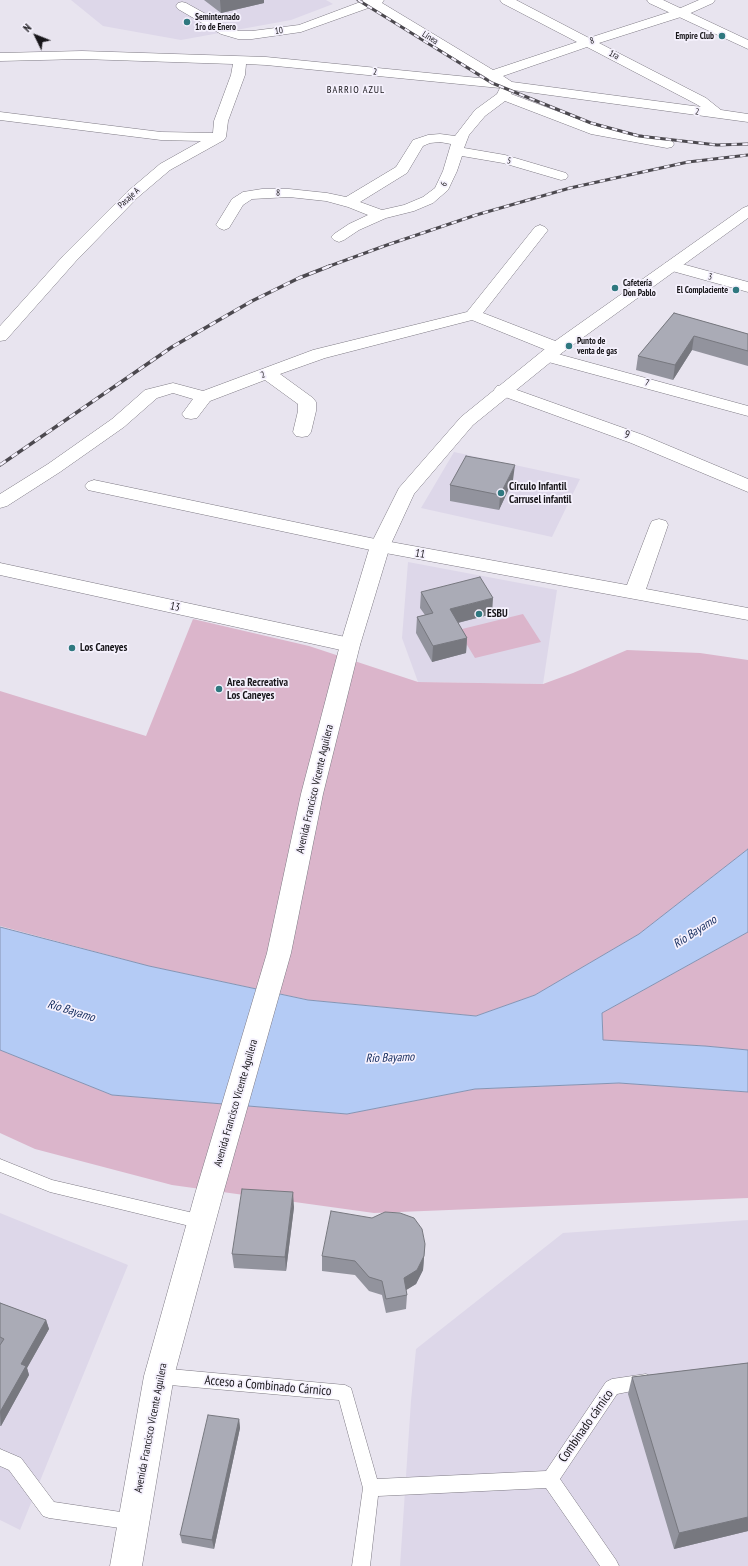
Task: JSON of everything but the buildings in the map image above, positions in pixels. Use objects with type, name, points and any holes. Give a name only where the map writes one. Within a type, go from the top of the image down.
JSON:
[{"type":"street","name":"1ra","points":[[506,0],[701,101],[720,115]]},
{"type":"street","points":[[653,0],[748,45]]},
{"type":"street","name":"8","points":[[492,75],[588,42],[680,13],[709,0]]},
{"type":"street","name":"10","points":[[182,6],[226,31],[238,35],[252,35],[301,28],[373,1]]},
{"type":"street","name":"Línea","points":[[373,1],[492,75]]},
{"type":"street","name":"2","points":[[0,57],[82,55],[240,60],[748,118]]},
{"type":"street","points":[[0,116],[161,136],[218,137],[221,121],[238,75],[240,60]]},
{"type":"street","points":[[492,75],[505,90],[596,131],[667,144]]},
{"type":"street","name":"6","points":[[338,237],[354,227],[381,215],[409,208],[428,200],[441,190],[450,171],[463,134],[480,113],[505,90]]},
{"type":"street","name":"Pasaje A","points":[[0,336],[70,258],[132,195],[165,167],[218,137]]},
{"type":"street","points":[[347,202],[402,170],[418,143],[428,139],[440,138],[458,146]]},
{"type":"street","name":"5","points":[[458,146],[561,176]]},
{"type":"street","name":"8","points":[[224,225],[237,202],[248,195],[262,193],[327,198],[347,202],[381,215]]},
{"type":"street","name":"Avenida Francisco Vicente Aguilera","points":[[126,1566],[159,1376],[209,1194],[279,953],[312,794],[350,645],[380,546],[406,492],[467,420],[552,352],[748,211]]},
{"type":"street","points":[[472,315],[540,230]]},
{"type":"street","name":"3","points":[[671,266],[748,287]]},
{"type":"street","name":"2","points":[[204,397],[319,354],[472,315]]},
{"type":"street","name":"7","points":[[472,315],[552,352],[748,411]]},
{"type":"street","points":[[267,373],[307,402],[307,411],[302,432]]},
{"type":"street","points":[[0,502],[54,468],[118,422],[151,394],[173,388],[204,397],[191,414]]},
{"type":"street","name":"9","points":[[503,390],[637,439],[748,486]]},
{"type":"street","name":"11","points":[[94,486],[380,546],[748,614]]},
{"type":"street","points":[[634,594],[659,525]]},
{"type":"street","name":"13","points":[[0,569],[350,645]]},
{"type":"street","name":"Avenida Francisco Vicente Aguilera","points":[[115,1566],[134,1522]]},
{"type":"lane","points":[[0,1165],[50,1186],[202,1222]]},
{"type":"lane","name":"Acceso a Combinado Cárnico","points":[[159,1376],[345,1393],[371,1488],[361,1566]]},
{"type":"lane","name":"Combinado cárnico","points":[[550,1479],[612,1387],[665,1379]]},
{"type":"lane","points":[[0,1457],[15,1464],[49,1510],[134,1522]]},
{"type":"lane","points":[[371,1488],[550,1479],[610,1566]]},
{"type":"shaded area","name":"Seminternado 1ro de Enero","points":[[71,0],[326,0],[333,4],[291,20],[181,40],[103,26]]},
{"type":"shaded area","name":"Círculo Infantil Carrusel infantil","points":[[454,452],[580,479],[552,537],[421,508]]},
{"type":"shaded area","name":"ESBU","points":[[408,562],[557,590],[543,684],[418,682],[402,638]]},
{"type":"shaded area","points":[[523,614],[541,642],[475,658],[458,630]]},
{"type":"shaded area","points":[[193,619],[309,646],[418,682],[543,684],[627,650],[700,653],[748,660],[748,849],[639,934],[535,995],[476,1016],[309,1000],[149,966],[0,926],[0,691],[146,736]]},
{"type":"shaded area","points":[[748,932],[748,1050],[603,1040],[602,1013]]},
{"type":"shaded area","points":[[0,1050],[112,1095],[347,1114],[475,1089],[620,1083],[748,1092],[748,1198],[374,1213],[172,1185],[35,1149],[0,1133]]},
{"type":"shaded area","points":[[0,1213],[128,1265],[20,1530],[0,1520]]},
{"type":"shaded area","points":[[748,1220],[748,1566],[400,1566],[416,1349],[563,1233]]},
{"type":"water","name":"Río Bayamo","points":[[748,849],[748,932],[602,1013],[603,1040],[748,1050],[748,1092],[619,1083],[475,1089],[347,1114],[112,1095],[0,1050],[0,927],[149,966],[308,1000],[476,1016],[535,995],[639,934]]},
{"type":"railway","points":[[358,0],[492,83],[591,123],[639,136],[717,145],[748,144]]},
{"type":"railway","points":[[327,267],[476,215],[570,188],[688,162],[748,155]]},
{"type":"railway","points":[[0,465],[172,347],[252,301],[299,278],[330,266]]},
{"type":"place","name":"Seminternado 1ro de Enero","points":[[187,22]]},
{"type":"place","name":"Empire Club","points":[[722,36]]},
{"type":"place","name":"Cafetería Don Pablo","points":[[615,288]]},
{"type":"place","name":"El Complaciente","points":[[736,290]]},
{"type":"place","name":"Punto de venta de gas","points":[[569,346]]},
{"type":"place","name":"Círculo Infantil Carrusel infantil","points":[[501,493]]},
{"type":"place","name":"ESBU","points":[[479,614]]},
{"type":"place","name":"Los Caneyes","points":[[72,648]]},
{"type":"place","name":"Area Recreativa Los Caneyes","points":[[219,689]]},
{"type":"district","name":"BARRIO AZUL","points":[[356,90]]}]
